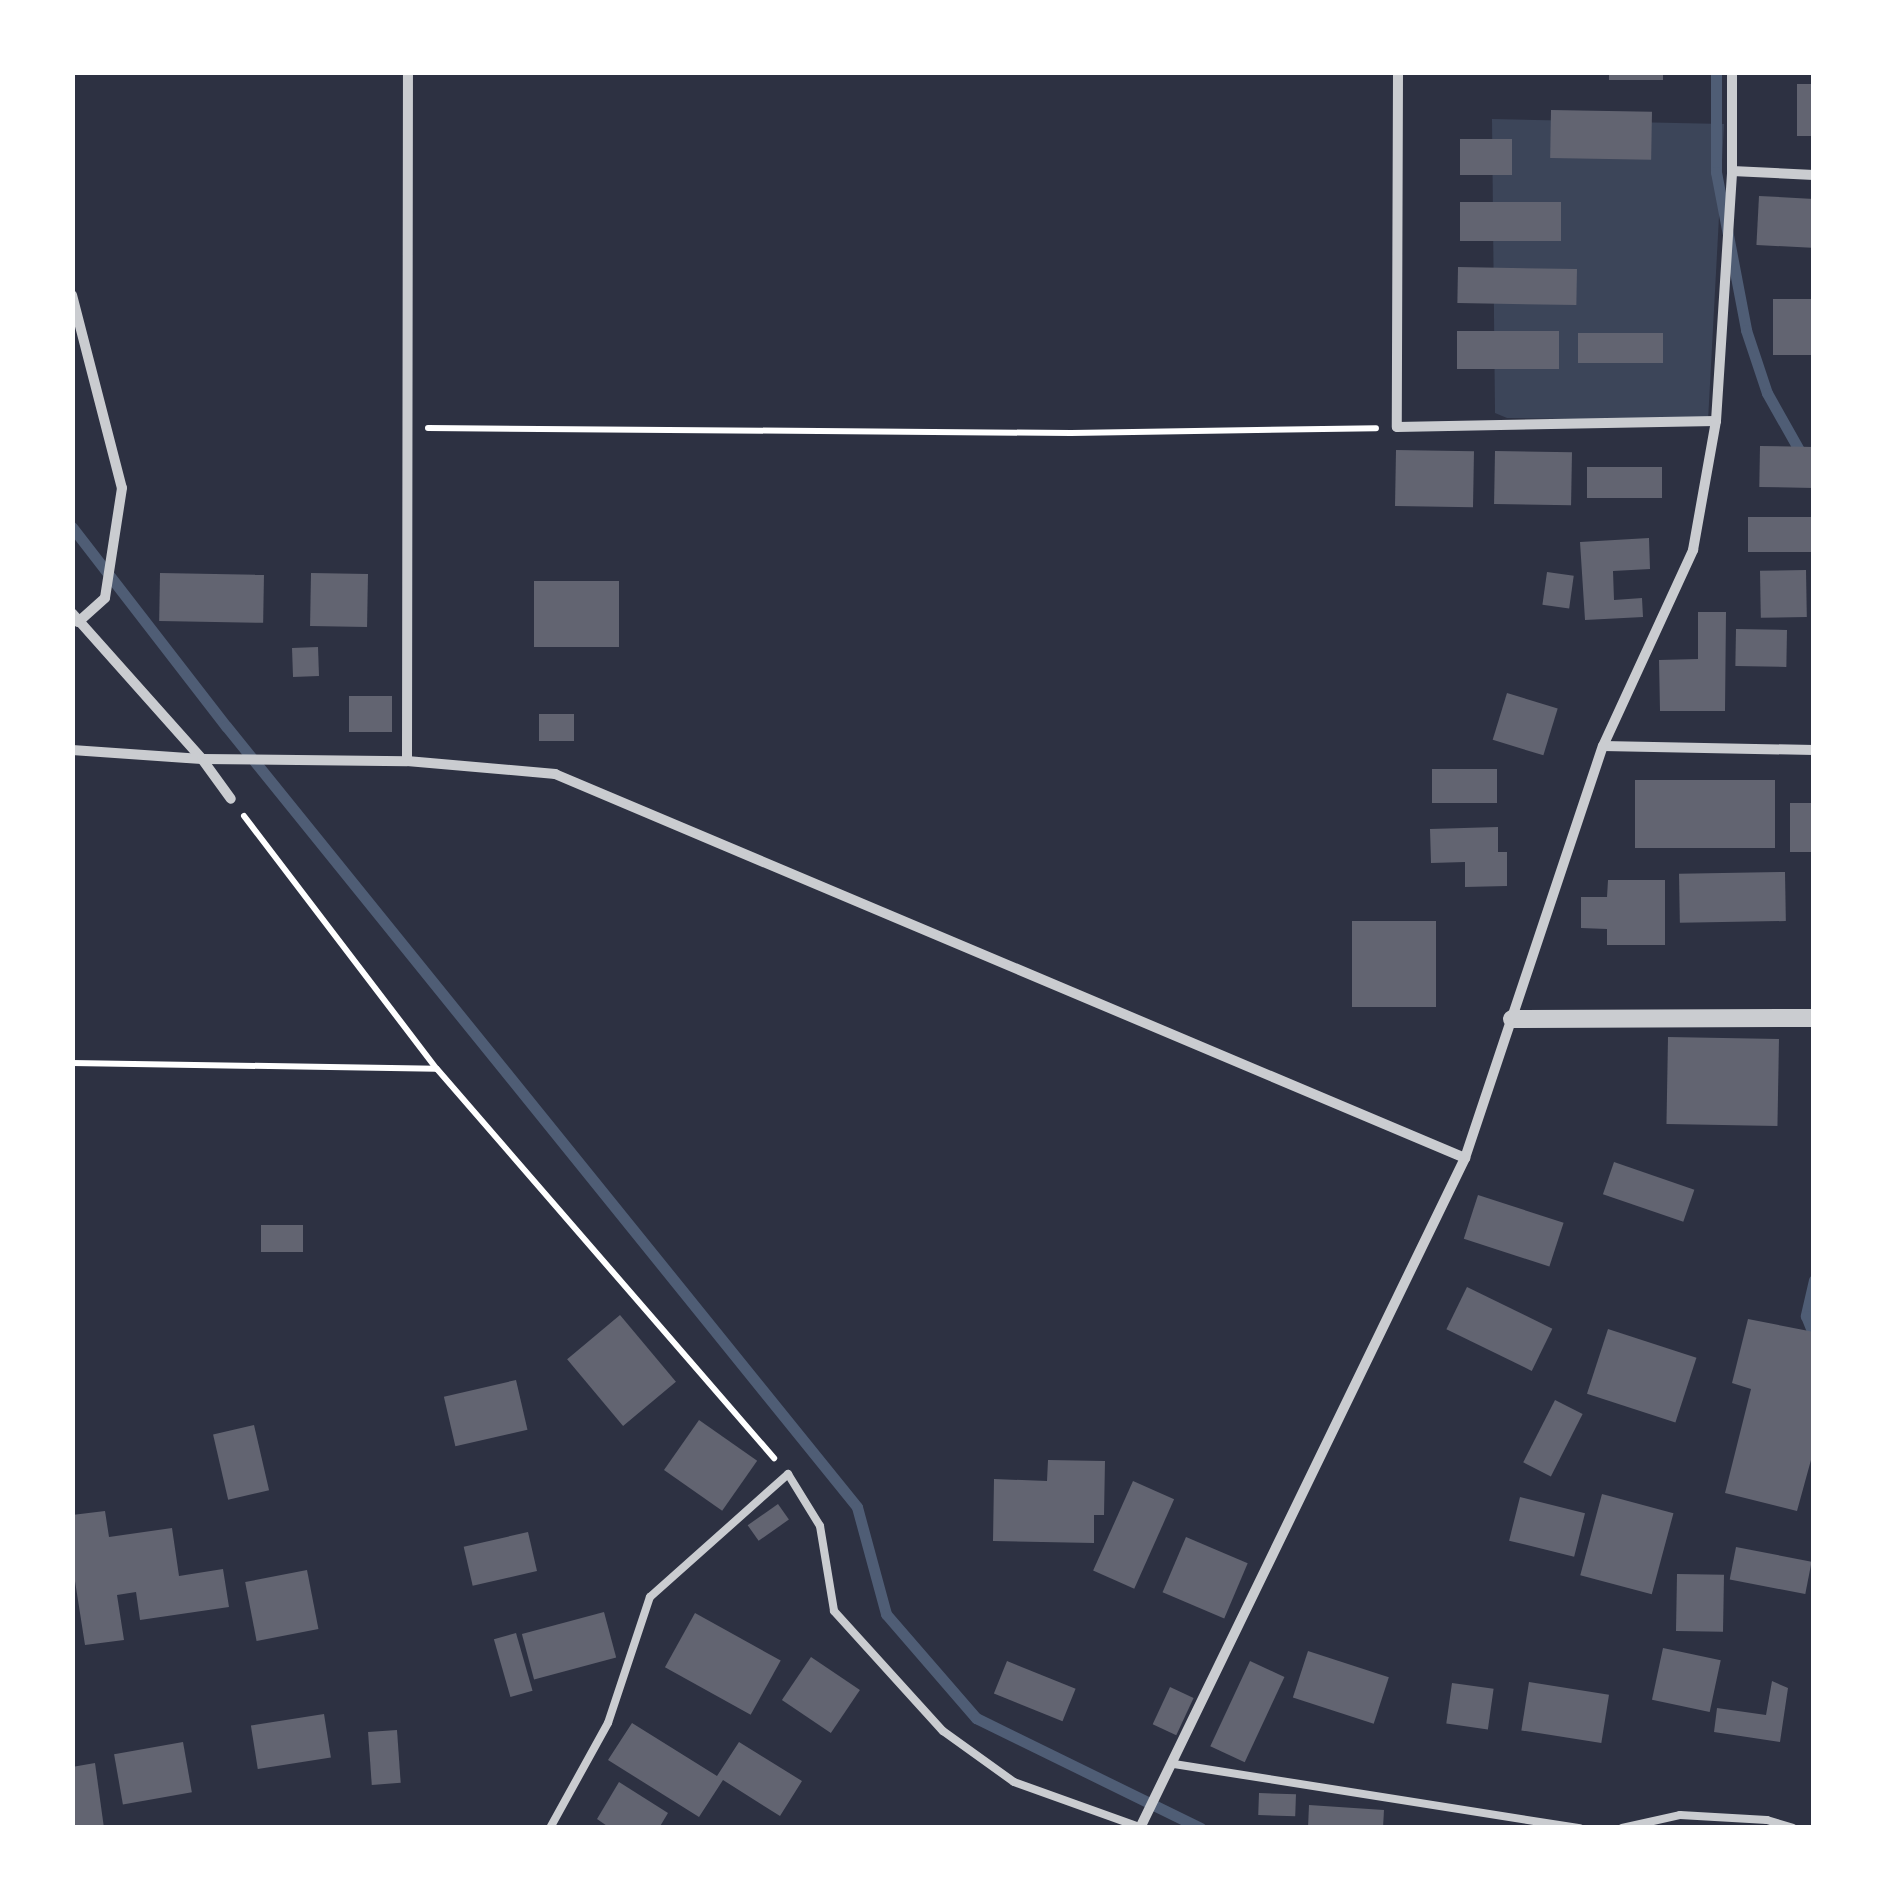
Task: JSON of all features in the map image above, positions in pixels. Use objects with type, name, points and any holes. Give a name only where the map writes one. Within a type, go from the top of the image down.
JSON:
[{"type":"street","points":[[407,761],[408,72]]},
{"type":"street","points":[[1398,72],[1397,427],[1716,421]]},
{"type":"street","points":[[1140,1827],[1466,1158],[1603,746],[1693,550],[1716,421],[1732,171],[1732,72]]},
{"type":"street","points":[[1732,171],[1814,175]]},
{"type":"street","points":[[72,295],[122,488],[105,598],[75,617],[202,759],[231,799]]},
{"type":"street","points":[[1603,746],[1814,750]]},
{"type":"street","points":[[72,750],[202,759],[407,761],[555,774],[1466,1158]]},
{"type":"street","points":[[1512,1019],[1814,1018]]},
{"type":"lane","points":[[550,1828],[608,1724],[650,1597],[738,1523],[788,1474],[820,1526],[834,1611],[942,1731],[1014,1782],[1140,1827]]},
{"type":"lane","points":[[1174,1764],[1580,1828]]},
{"type":"lane","points":[[1622,1828],[1680,1816],[1767,1820],[1793,1828]]},
{"type":"path","points":[[408,427],[1070,433],[1397,427]]},
{"type":"path","points":[[231,799],[437,1069],[788,1474]]},
{"type":"path","points":[[72,1063],[437,1069]]},
{"type":"shaded area","points":[[1492,119],[1724,124],[1708,421],[1507,418],[1495,413]]},
{"type":"building","points":[[1609,72],[1663,72],[1663,80],[1609,80]]},
{"type":"building","points":[[1797,84],[1814,84],[1814,136],[1797,136]]},
{"type":"building","points":[[1551,110],[1652,112],[1651,160],[1550,158]]},
{"type":"building","points":[[1460,139],[1512,139],[1512,175],[1460,175]]},
{"type":"building","points":[[1759,196],[1814,199],[1811,248],[1756,245]]},
{"type":"building","points":[[1460,202],[1561,202],[1561,241],[1460,241]]},
{"type":"building","points":[[1458,267],[1577,269],[1576,305],[1457,303]]},
{"type":"building","points":[[1773,299],[1814,299],[1814,355],[1773,355]]},
{"type":"building","points":[[1457,331],[1559,331],[1559,369],[1457,369]]},
{"type":"building","points":[[1578,333],[1663,333],[1663,363],[1578,363]]},
{"type":"building","points":[[1760,446],[1814,447],[1813,488],[1759,487]]},
{"type":"building","points":[[1396,450],[1474,451],[1473,507],[1395,506]]},
{"type":"building","points":[[1495,451],[1572,452],[1571,505],[1494,504]]},
{"type":"building","points":[[1587,467],[1662,467],[1662,498],[1587,498]]},
{"type":"building","points":[[1748,517],[1811,517],[1811,552],[1748,552]]},
{"type":"building","points":[[1649,538],[1650,569],[1613,571],[1614,600],[1642,598],[1643,617],[1585,620],[1580,542]]},
{"type":"building","points":[[1806,570],[1807,617],[1761,618],[1760,571]]},
{"type":"building","points":[[1547,572],[1574,576],[1569,608],[1542,605]]},
{"type":"building","points":[[160,573],[264,575],[263,623],[159,621]]},
{"type":"building","points":[[311,573],[368,574],[367,627],[310,626]]},
{"type":"building","points":[[534,581],[619,581],[619,647],[534,647]]},
{"type":"building","points":[[1698,612],[1726,612],[1725,711],[1660,711],[1659,660],[1698,659]]},
{"type":"building","points":[[1736,629],[1787,630],[1786,667],[1735,666]]},
{"type":"building","points":[[318,647],[319,676],[293,677],[292,648]]},
{"type":"building","points":[[1507,693],[1558,708],[1543,755],[1493,740]]},
{"type":"building","points":[[349,696],[392,696],[392,732],[349,732]]},
{"type":"building","points":[[539,714],[574,714],[574,741],[539,741]]},
{"type":"building","points":[[1432,769],[1497,769],[1497,803],[1432,803]]},
{"type":"building","points":[[1635,780],[1775,780],[1775,848],[1635,848]]},
{"type":"building","points":[[1790,803],[1814,803],[1814,852],[1790,852]]},
{"type":"building","points":[[1498,827],[1498,852],[1507,852],[1507,886],[1465,887],[1465,862],[1431,863],[1430,829]]},
{"type":"building","points":[[1785,872],[1786,921],[1680,923],[1679,874]]},
{"type":"building","points":[[1608,880],[1665,880],[1665,945],[1607,945],[1607,929],[1581,928],[1581,897],[1607,897]]},
{"type":"building","points":[[1352,921],[1436,921],[1436,1007],[1352,1007]]},
{"type":"building","points":[[1668,1037],[1779,1039],[1777,1126],[1666,1124]]},
{"type":"building","points":[[1614,1162],[1694,1190],[1683,1222],[1603,1194]]},
{"type":"building","points":[[1478,1195],[1564,1223],[1549,1267],[1464,1239]]},
{"type":"building","points":[[261,1225],[303,1225],[303,1252],[261,1252]]},
{"type":"building","points":[[1467,1287],[1552,1329],[1532,1371],[1446,1329]]},
{"type":"building","points":[[620,1315],[676,1382],[623,1426],[567,1359]]},
{"type":"building","points":[[1748,1319],[1814,1332],[1814,1449],[1797,1511],[1725,1493],[1751,1389],[1732,1383]]},
{"type":"building","points":[[1608,1329],[1696,1358],[1675,1422],[1587,1394]]},
{"type":"building","points":[[516,1380],[527,1430],[455,1446],[444,1397]]},
{"type":"building","points":[[1555,1400],[1583,1414],[1551,1476],[1523,1462]]},
{"type":"building","points":[[699,1420],[757,1461],[722,1511],[664,1470]]},
{"type":"building","points":[[254,1425],[269,1490],[228,1500],[213,1434]]},
{"type":"building","points":[[1048,1460],[1105,1461],[1104,1515],[1094,1515],[1094,1543],[993,1541],[994,1479],[1047,1481]]},
{"type":"building","points":[[1133,1481],[1174,1499],[1134,1589],[1093,1571]]},
{"type":"building","points":[[1602,1494],[1673,1513],[1652,1594],[1580,1575]]},
{"type":"building","points":[[1520,1497],[1585,1513],[1574,1557],[1509,1541]]},
{"type":"building","points":[[778,1504],[789,1520],[759,1541],[748,1525]]},
{"type":"building","points":[[105,1511],[109,1537],[172,1528],[179,1576],[223,1569],[229,1607],[140,1620],[136,1592],[117,1595],[124,1640],[85,1645],[72,1562],[72,1515]]},
{"type":"building","points":[[528,1532],[537,1571],[473,1586],[464,1547]]},
{"type":"building","points":[[1186,1537],[1248,1563],[1224,1618],[1163,1592]]},
{"type":"building","points":[[1736,1547],[1812,1562],[1805,1594],[1730,1579]]},
{"type":"building","points":[[307,1570],[318,1629],[257,1641],[245,1582]]},
{"type":"building","points":[[1677,1574],[1724,1575],[1723,1632],[1676,1631]]},
{"type":"building","points":[[604,1612],[616,1657],[534,1679],[522,1634]]},
{"type":"building","points":[[695,1613],[781,1661],[751,1715],[665,1667]]},
{"type":"building","points":[[516,1633],[533,1691],[510,1697],[494,1639]]},
{"type":"building","points":[[1663,1648],[1721,1660],[1710,1712],[1652,1700]]},
{"type":"building","points":[[1308,1651],[1389,1677],[1374,1724],[1293,1698]]},
{"type":"building","points":[[811,1657],[860,1690],[831,1733],[782,1700]]},
{"type":"building","points":[[1007,1661],[1076,1689],[1063,1721],[994,1693]]},
{"type":"building","points":[[1250,1661],[1284,1677],[1245,1762],[1210,1746]]},
{"type":"building","points":[[1772,1681],[1788,1688],[1780,1742],[1714,1732],[1717,1708],[1766,1715]]},
{"type":"building","points":[[1529,1682],[1609,1695],[1601,1743],[1521,1730]]},
{"type":"building","points":[[1452,1683],[1494,1689],[1488,1729],[1446,1724]]},
{"type":"building","points":[[1170,1687],[1194,1698],[1176,1735],[1153,1724]]},
{"type":"building","points":[[324,1714],[331,1757],[258,1769],[251,1726]]},
{"type":"building","points":[[632,1723],[717,1776],[739,1742],[802,1781],[780,1816],[723,1780],[699,1817],[608,1760]]},
{"type":"building","points":[[397,1730],[401,1783],[372,1785],[368,1732]]},
{"type":"building","points":[[183,1742],[192,1792],[123,1804],[114,1754]]},
{"type":"building","points":[[95,1763],[104,1828],[72,1828],[72,1767]]},
{"type":"building","points":[[619,1782],[668,1813],[659,1828],[610,1828],[597,1819]]},
{"type":"building","points":[[1259,1793],[1296,1794],[1295,1816],[1258,1815]]},
{"type":"building","points":[[1309,1805],[1384,1810],[1383,1828],[1308,1828]]},
{"type":"waterway","points":[[1716,72],[1716,172],[1746,330],[1767,393],[1803,457]]},
{"type":"waterway","points":[[72,527],[226,726],[857,1507],[886,1614],[976,1718],[1201,1828]]},
{"type":"waterway","points":[[1814,1280],[1806,1316],[1814,1336]]}]
